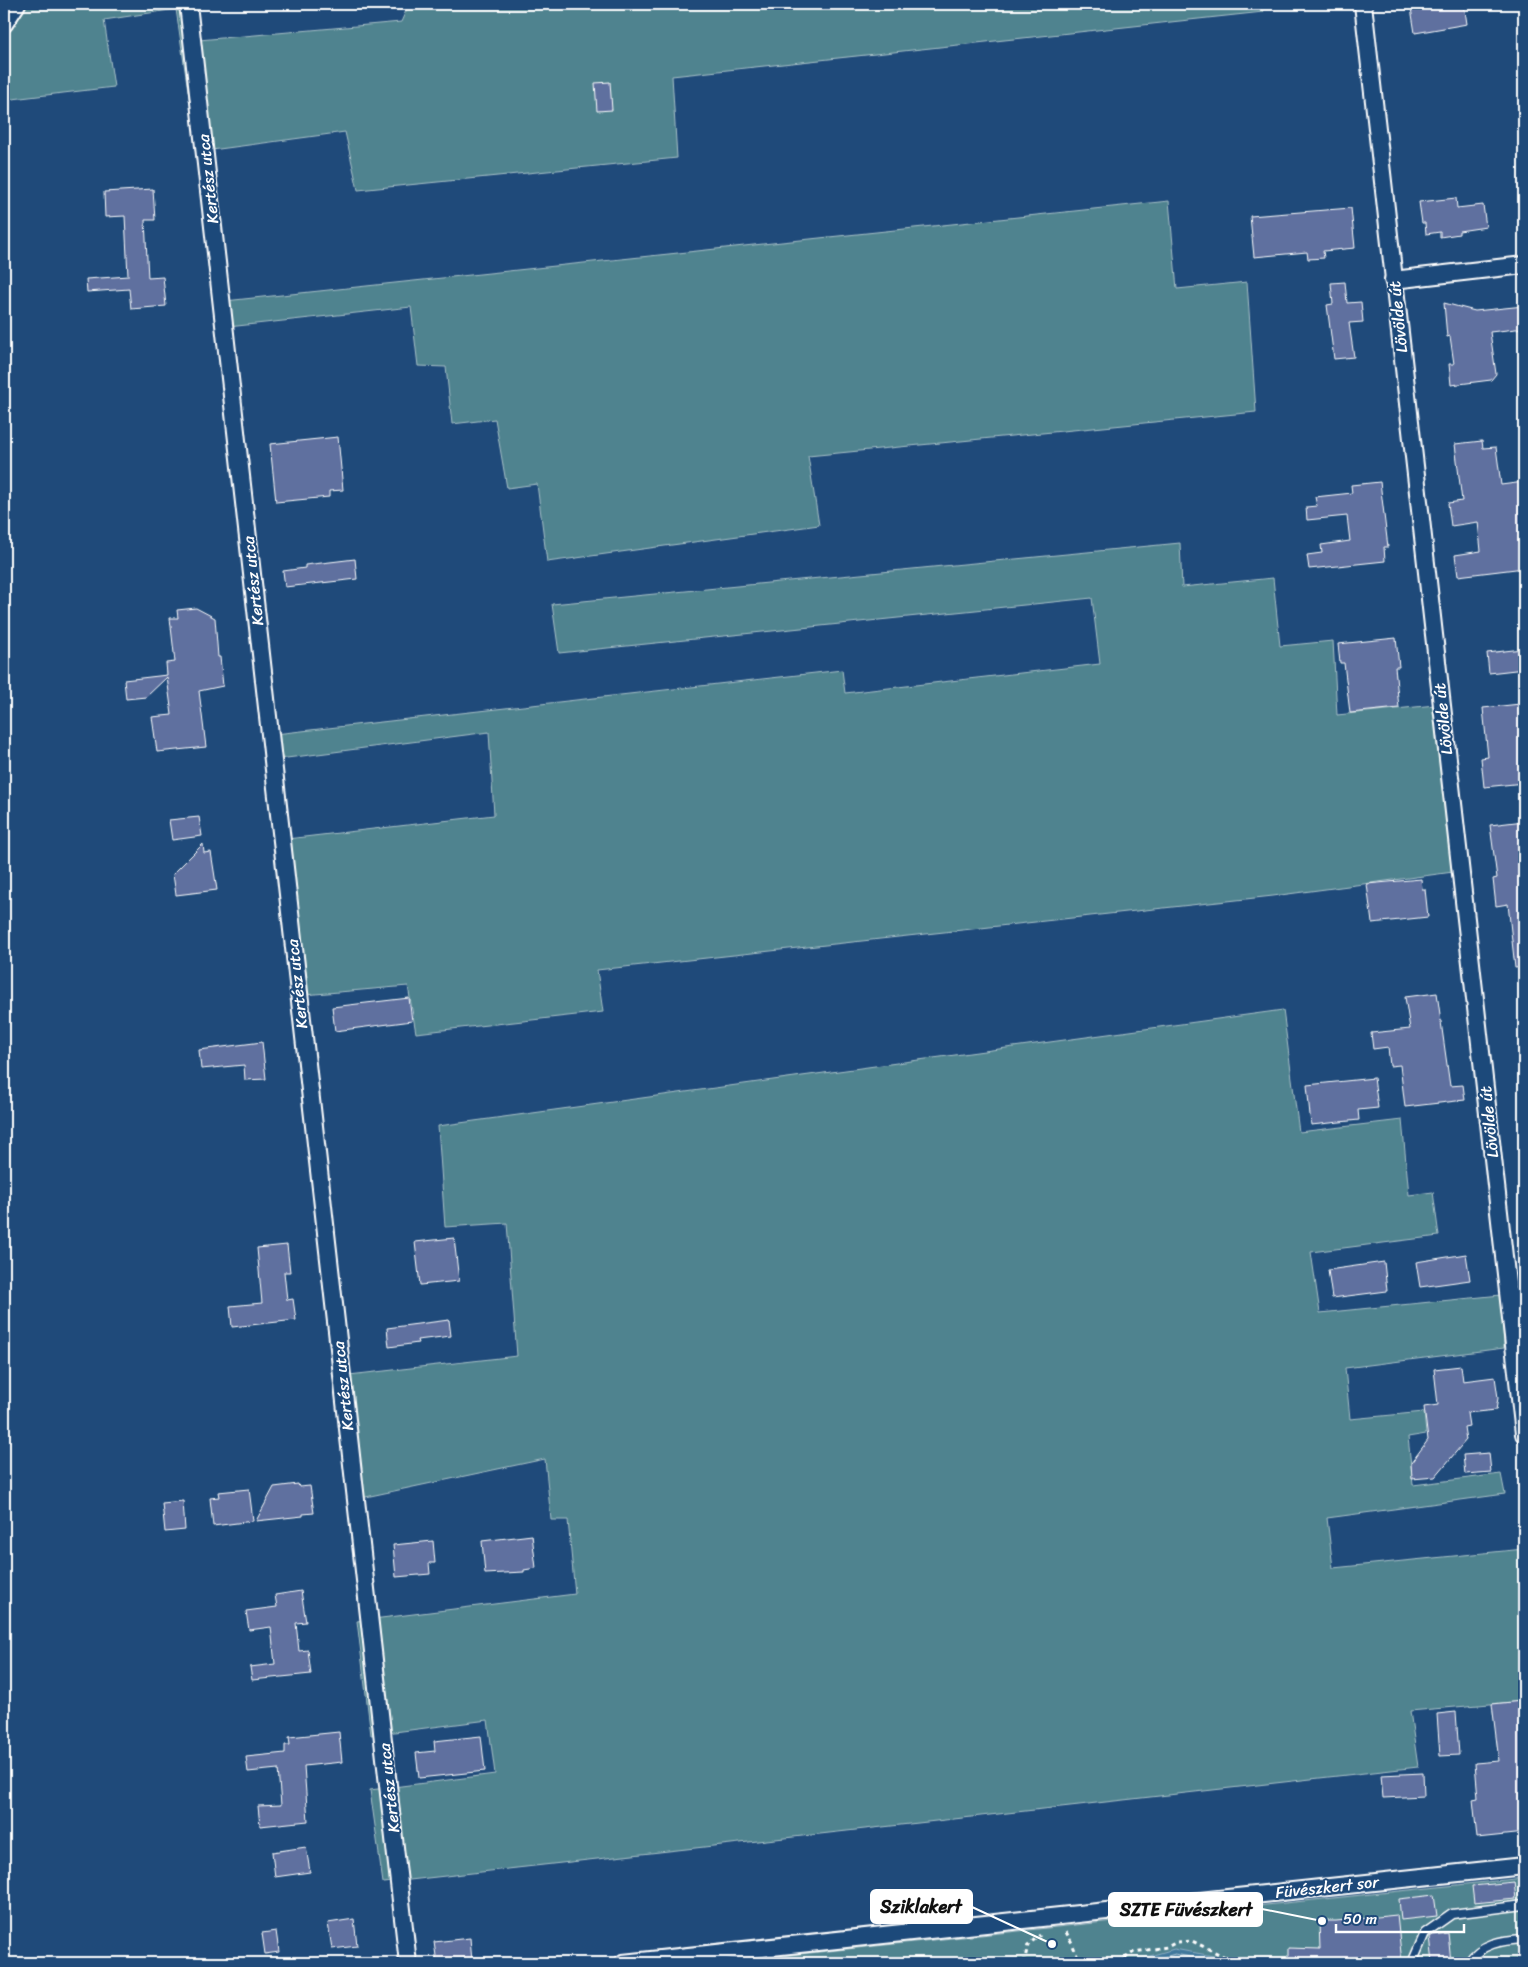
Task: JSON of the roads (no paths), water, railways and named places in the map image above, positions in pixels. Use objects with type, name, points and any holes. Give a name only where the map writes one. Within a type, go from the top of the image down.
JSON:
[{"type":"street","points":[[4,24],[17,4]]},
{"type":"street","name":"Kertész utca","points":[[188,4],[408,1963]]},
{"type":"street","name":"Lövölde út","points":[[1363,4],[1524,1434]]},
{"type":"street","points":[[1393,280],[1524,265]]},
{"type":"street","name":"Füvészkert sor","points":[[623,1963],[1524,1866]]},
{"type":"lane","points":[[1412,1963],[1425,1933],[1452,1914],[1524,1905]]},
{"type":"lane","points":[[1468,1963],[1480,1949],[1491,1944],[1506,1940],[1524,1939]]},
{"type":"water","points":[[1174,1949],[1213,1956],[1223,1963],[1135,1963],[1140,1959]]},
{"type":"place","name":"SZTE Füvészkert","points":[[1322,1921]]},
{"type":"place","name":"Sziklakert","points":[[1052,1944]]}]
